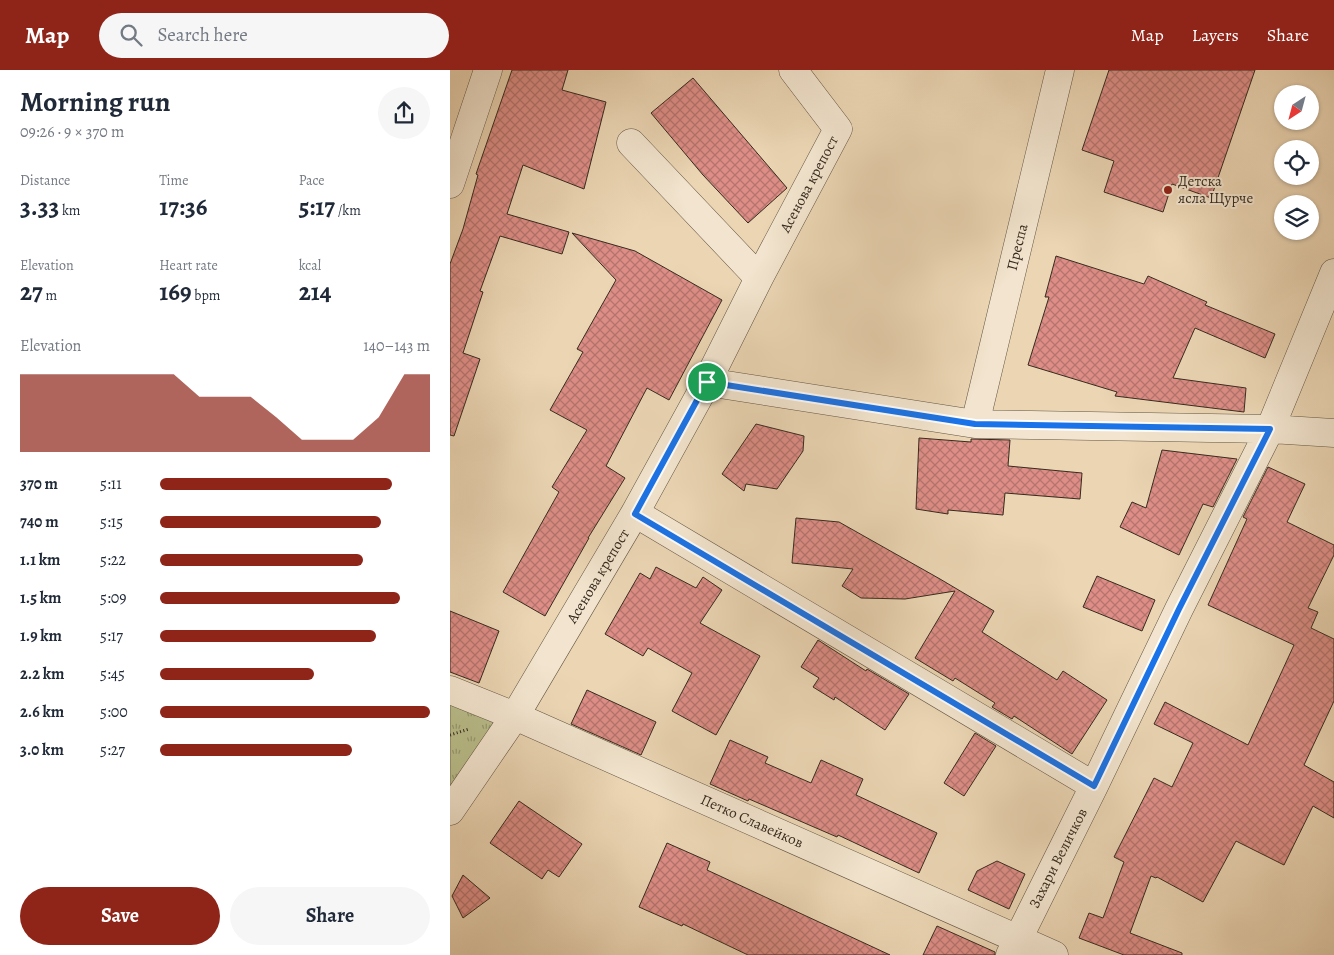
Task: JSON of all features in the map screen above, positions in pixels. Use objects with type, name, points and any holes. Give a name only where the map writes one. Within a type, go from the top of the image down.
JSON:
[{"type":"street","points":[[450,184],[488,70]]},
{"type":"street","name":"Асенова крепост","points":[[450,811],[515,716],[635,514],[707,382],[759,278],[838,129],[793,70]]},
{"type":"street","name":"Преспа","points":[[975,424],[1060,70]]},
{"type":"street","points":[[631,143],[759,278]]},
{"type":"street","name":"Захари Величков","points":[[1014,947],[1179,609],[1270,429],[1334,273]]},
{"type":"street","points":[[707,382],[975,424],[1270,429],[1334,433]]},
{"type":"street","points":[[635,514],[1094,786]]},
{"type":"street","name":"Петко Славейков","points":[[450,690],[515,716],[1014,947],[1054,955]]},
{"type":"green space","points":[[450,690],[515,716],[450,811]]},
{"type":"building","points":[[512,70],[568,70],[562,90],[606,102],[584,189],[523,165],[507,214],[569,232],[562,254],[500,236],[480,291],[483,292],[463,353],[480,359],[454,436],[450,435],[450,264],[463,229],[478,175],[476,174]]},
{"type":"building","points":[[1109,70],[1255,70],[1211,198],[1172,184],[1163,212],[1104,192],[1114,161],[1082,150]]},
{"type":"building","points":[[693,78],[787,188],[748,223],[703,175],[651,113]]},
{"type":"building","points":[[572,233],[635,251],[722,300],[669,400],[647,388],[606,466],[625,478],[588,538],[545,616],[503,592],[559,492],[552,487],[587,430],[550,410],[583,352],[577,349],[616,280]]},
{"type":"building","points":[[1056,256],[1144,284],[1148,276],[1207,302],[1205,305],[1275,334],[1265,358],[1195,328],[1173,378],[1246,388],[1244,412],[1115,396],[1117,392],[1028,365],[1049,297],[1045,297]]},
{"type":"building","points":[[756,424],[804,436],[803,451],[777,489],[746,484],[744,491],[722,474]]},
{"type":"building","points":[[919,438],[971,442],[971,439],[1010,440],[1008,466],[1082,473],[1080,499],[1005,493],[1003,515],[948,510],[948,514],[916,509]]},
{"type":"building","points":[[1162,450],[1237,459],[1213,507],[1203,504],[1179,555],[1120,527],[1132,502],[1146,508]]},
{"type":"building","points":[[1268,467],[1305,484],[1287,522],[1334,545],[1334,555],[1308,608],[1318,612],[1311,628],[1334,639],[1334,701],[1304,765],[1334,782],[1334,818],[1313,806],[1284,865],[1236,841],[1203,902],[1157,877],[1151,876],[1130,933],[1182,953],[1182,955],[1124,955],[1079,938],[1089,913],[1103,918],[1124,862],[1114,857],[1154,778],[1172,787],[1193,743],[1154,724],[1165,702],[1248,745],[1294,645],[1208,605],[1247,519],[1243,517]]},
{"type":"building","points":[[796,518],[839,522],[940,579],[994,611],[982,632],[1057,680],[1063,671],[1107,700],[1072,754],[1014,716],[1012,719],[992,707],[995,703],[955,678],[953,681],[915,658],[955,591],[905,599],[861,598],[842,586],[853,569],[792,563]]},
{"type":"building","points":[[656,567],[696,588],[703,577],[722,590],[700,623],[760,656],[716,735],[672,711],[692,673],[648,648],[643,656],[605,634],[640,573],[650,579]]},
{"type":"building","points":[[1097,576],[1155,600],[1142,631],[1083,607]]},
{"type":"building","points":[[450,611],[499,631],[479,683],[450,672]]},
{"type":"building","points":[[818,640],[866,671],[867,669],[909,694],[885,730],[835,697],[834,700],[813,687],[819,678],[801,667]]},
{"type":"building","points":[[587,690],[656,722],[641,755],[571,724]]},
{"type":"building","points":[[975,733],[996,746],[964,796],[944,783]]},
{"type":"building","points":[[730,740],[768,757],[765,763],[811,783],[821,760],[863,779],[856,795],[937,833],[919,873],[838,835],[837,837],[710,784]]},
{"type":"building","points":[[519,801],[582,844],[559,877],[548,870],[542,879],[490,843]]},
{"type":"building","points":[[667,843],[710,862],[707,870],[890,955],[748,955],[683,924],[682,926],[639,907]]},
{"type":"building","points":[[997,861],[1025,874],[1009,909],[968,890],[977,871]]},
{"type":"building","points":[[463,875],[490,898],[463,918],[452,896]]},
{"type":"building","points":[[937,926],[995,952],[995,955],[923,955]]},
{"type":"place","name":"Детска ясла Щурче","points":[[1168,190]]},
{"type":"route","points":[[707,382],[975,424],[1270,429],[1179,609],[1094,786],[635,514],[707,382]]}]
